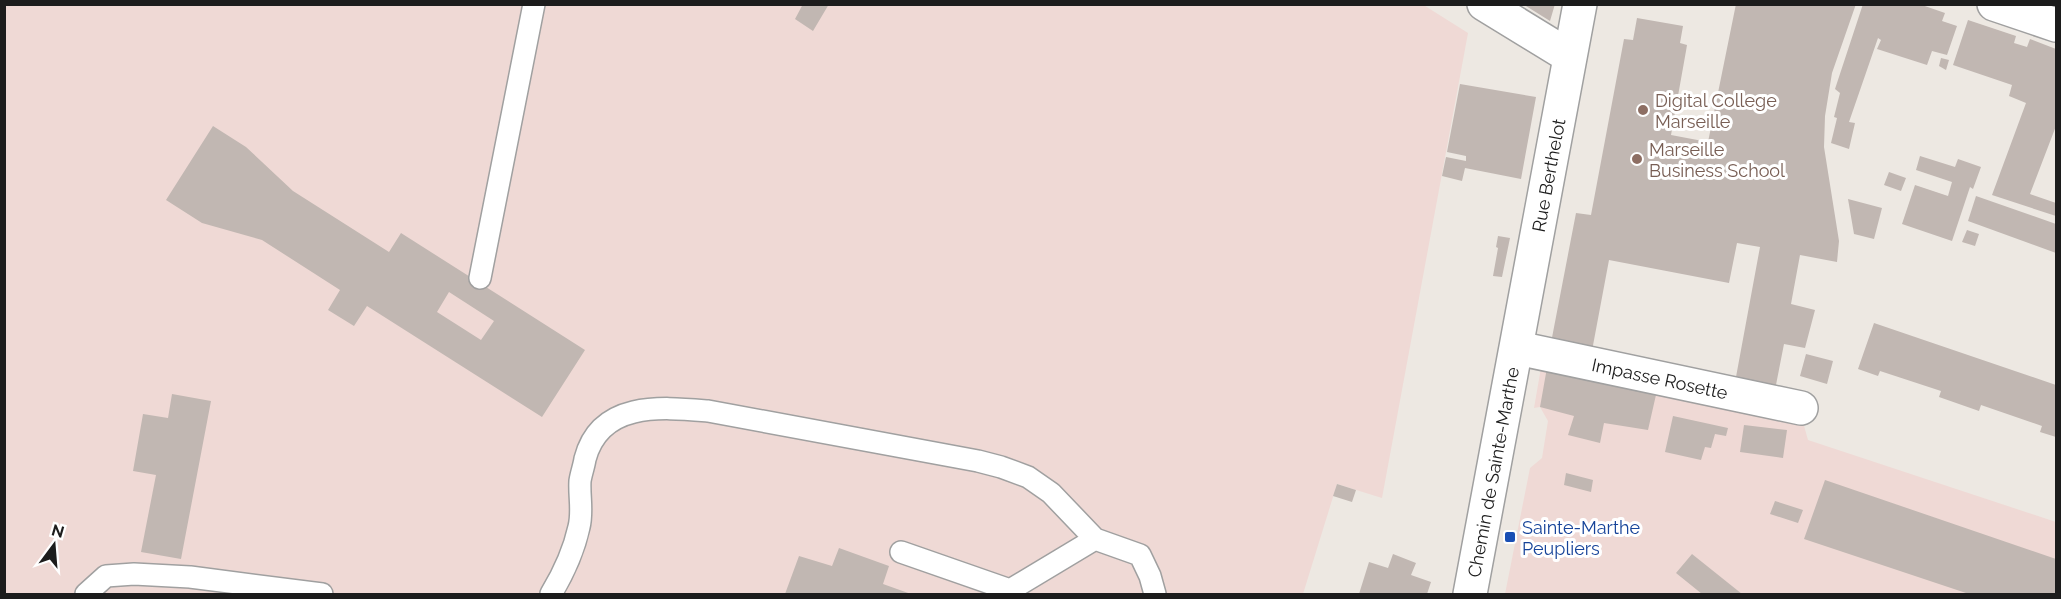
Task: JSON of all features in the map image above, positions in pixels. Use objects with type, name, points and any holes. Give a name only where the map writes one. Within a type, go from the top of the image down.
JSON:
[{"type":"street","points":[[1484,4],[1569,56]]},
{"type":"street","name":"Rue Berthelot","points":[[1517,348],[1580,4]]},
{"type":"street","points":[[1994,4],[2056,25]]},
{"type":"street","name":"Impasse Rosette","points":[[1517,348],[1801,408]]},
{"type":"street","name":"Chemin de Sainte-Marthe","points":[[1470,594],[1517,348]]},
{"type":"lane","points":[[480,278],[534,4]]},
{"type":"lane","points":[[551,594],[569,557],[579,527],[582,506],[580,481],[589,446],[602,427],[631,411],[670,408],[708,411],[978,461],[1028,477],[1051,493],[1095,539],[1140,555],[1150,588]]},
{"type":"lane","points":[[902,552],[1011,590],[1095,539]]},
{"type":"lane","points":[[86,594],[106,576],[134,574],[190,578],[322,594]]},
{"type":"shaded area","points":[[1422,4],[1468,33],[1382,498],[1337,484],[1303,594],[5,594],[4,5]]},
{"type":"shaded area","points":[[1542,362],[1801,415],[1808,440],[2056,522],[2056,594],[1505,594],[1530,468],[1542,458],[1548,421],[1540,407],[1534,408]]},
{"type":"building","points":[[803,4],[829,4],[813,31],[795,19]]},
{"type":"building","points":[[1523,4],[1555,4],[1550,21]]},
{"type":"building","points":[[1736,4],[1856,4],[1832,73],[1825,116],[1824,147],[1839,241],[1837,262],[1800,255],[1791,304],[1815,310],[1805,348],[1784,344],[1774,395],[1689,368],[1736,377],[1760,247],[1737,243],[1729,283],[1609,260],[1591,356],[1550,348],[1576,213],[1591,215],[1624,39],[1633,40],[1637,18],[1683,26],[1680,43],[1687,45],[1671,135],[1708,142]]},
{"type":"building","points":[[1863,4],[1919,4],[1945,13],[1942,21],[1957,26],[1947,55],[1932,51],[1927,65],[1877,49],[1881,40],[1878,38],[1849,122],[1855,123],[1849,149],[1831,143],[1840,93],[1835,89]]},
{"type":"building","points":[[1968,20],[2016,36],[2014,43],[2027,47],[2030,39],[2056,49],[2056,126],[2030,194],[2056,203],[2056,216],[1992,195],[2026,103],[2009,96],[2012,85],[1953,65]]},
{"type":"building","points":[[1941,58],[1949,60],[1946,70],[1939,66]]},
{"type":"building","points":[[1460,84],[1536,97],[1521,179],[1465,168],[1462,181],[1442,176],[1446,157],[1466,161],[1466,156],[1447,152]]},
{"type":"building","points":[[213,126],[246,147],[293,191],[389,252],[401,233],[585,350],[542,417],[367,306],[354,326],[328,310],[340,290],[262,240],[202,223],[166,200]],"holes":[[[449,292],[494,321],[481,340],[437,312]]]},
{"type":"building","points":[[1920,156],[1955,167],[1958,159],[1981,167],[1973,189],[1970,187],[1952,241],[1902,224],[1915,185],[1948,196],[1952,182],[1916,170]]},
{"type":"building","points":[[1889,172],[1906,178],[1901,191],[1884,185]]},
{"type":"building","points":[[1976,196],[2056,224],[2056,253],[1968,221]]},
{"type":"building","points":[[1848,199],[1882,208],[1874,239],[1854,234]]},
{"type":"building","points":[[1967,230],[1979,234],[1975,246],[1962,242]]},
{"type":"building","points":[[1498,236],[1510,238],[1502,277],[1493,276]]},
{"type":"building","points":[[1874,323],[2056,385],[2056,437],[2040,432],[2042,426],[1981,405],[1979,411],[1939,397],[1941,391],[1880,371],[1878,376],[1858,369]]},
{"type":"building","points":[[1806,354],[1833,361],[1827,384],[1800,376]]},
{"type":"building","points":[[1548,362],[1658,386],[1648,430],[1604,423],[1600,443],[1568,435],[1574,416],[1540,407]]},
{"type":"building","points":[[172,394],[211,401],[181,559],[141,552],[156,475],[133,471],[143,414],[168,418]]},
{"type":"building","points":[[1673,416],[1728,428],[1726,436],[1715,434],[1711,448],[1705,447],[1701,460],[1665,452]]},
{"type":"building","points":[[1744,425],[1787,430],[1783,458],[1740,452]]},
{"type":"building","points":[[1566,473],[1593,480],[1591,492],[1564,485]]},
{"type":"building","points":[[1825,480],[2056,559],[2056,594],[1969,594],[1804,539]]},
{"type":"building","points":[[1337,484],[1356,490],[1352,502],[1333,496]]},
{"type":"building","points":[[1775,501],[1803,510],[1798,523],[1770,514]]},
{"type":"building","points":[[839,548],[889,566],[883,584],[911,594],[785,594],[799,556],[832,566]]},
{"type":"building","points":[[1393,554],[1416,563],[1411,575],[1431,582],[1427,594],[1359,594],[1369,562],[1388,568]]},
{"type":"building","points":[[1692,554],[1742,594],[1702,594],[1676,573]]},
{"type":"place","name":"Digital College Marseille","points":[[1643,110]]},
{"type":"place","name":"Marseille Business School","points":[[1637,159]]},
{"type":"place","name":"Sainte-Marthe Peupliers","points":[[1510,537]]}]
